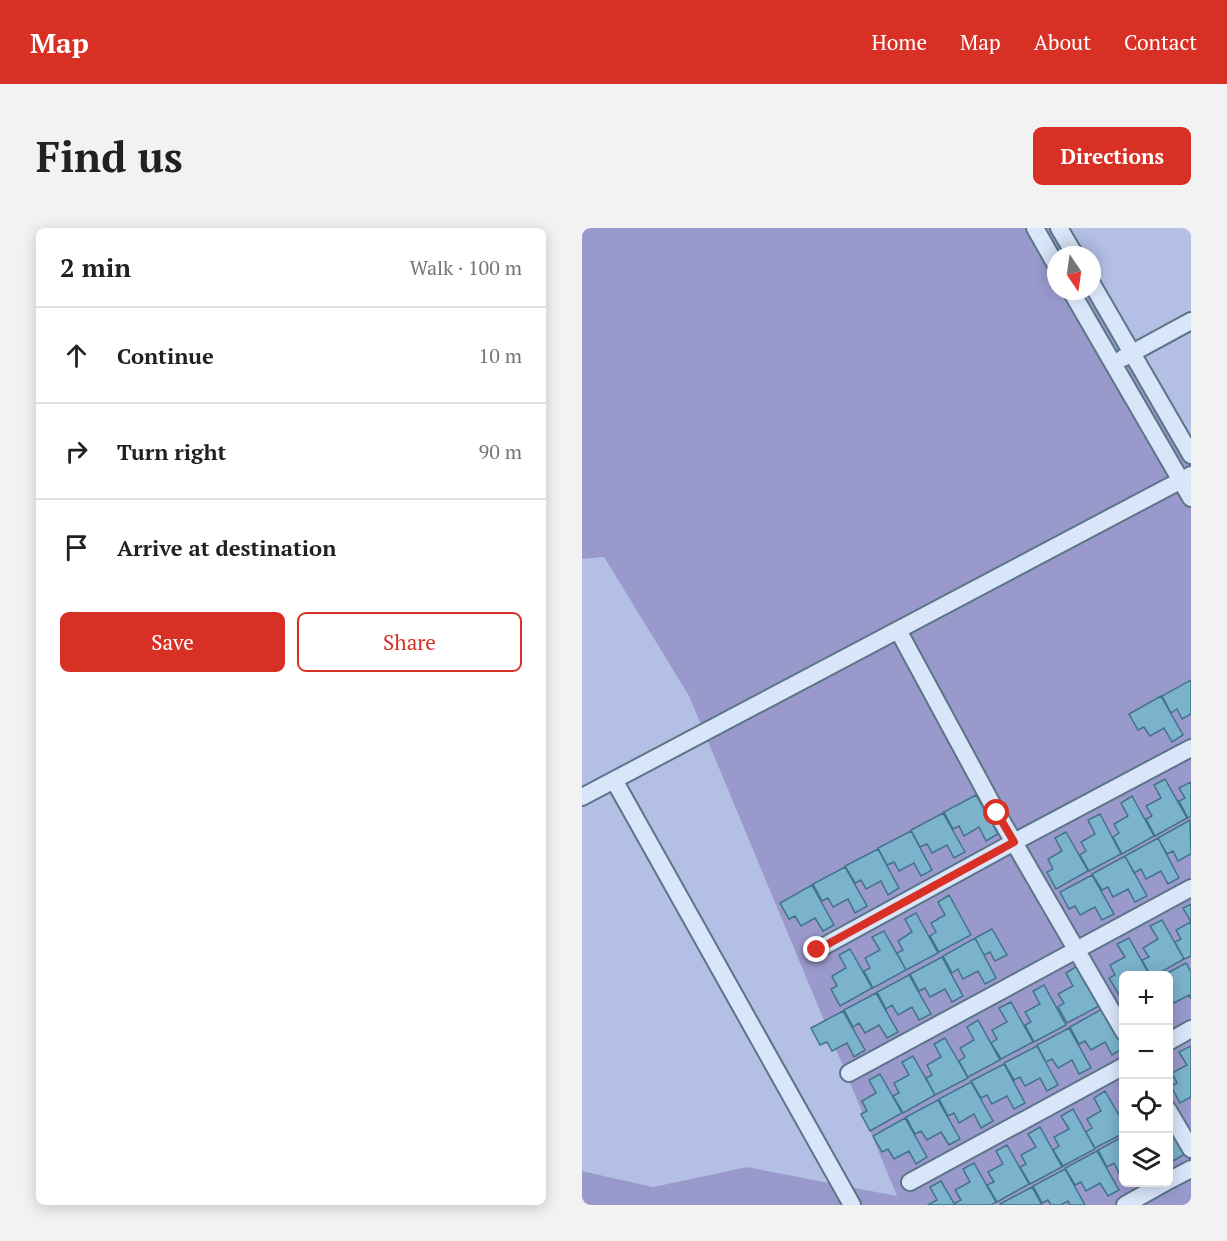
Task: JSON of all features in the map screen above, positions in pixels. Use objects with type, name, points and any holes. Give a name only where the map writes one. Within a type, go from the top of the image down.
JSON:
[{"type":"street","points":[[1035,228],[1047,249]]},
{"type":"street","points":[[1059,228],[1070,246]]},
{"type":"street","points":[[1076,300],[1186,478],[1191,498]]},
{"type":"street","points":[[1101,300],[1191,455]]},
{"type":"street","points":[[1113,363],[1191,321]]},
{"type":"street","points":[[582,797],[1186,478]]},
{"type":"street","points":[[898,630],[1014,842],[1120,1025]]},
{"type":"street","points":[[817,950],[1191,748]]},
{"type":"street","points":[[614,780],[852,1205]]},
{"type":"street","points":[[849,1073],[1191,888]]},
{"type":"street","points":[[1173,1039],[1191,1029]]},
{"type":"street","points":[[910,1182],[1119,1069]]},
{"type":"street","points":[[1173,1118],[1191,1149]]},
{"type":"street","points":[[1173,1179],[1191,1169]]},
{"type":"street","points":[[1125,1205],[1158,1187]]},
{"type":"shaded area","points":[[582,228],[1061,228],[1072,246],[1047,246],[1047,300],[1098,300],[1191,437],[1191,1205],[582,1205],[582,1171],[653,1187],[747,1167],[897,1196],[689,696],[604,557],[582,559]]},
{"type":"shaded area","points":[[1061,228],[1191,228],[1191,437],[1101,293],[1101,246],[1072,246]]},
{"type":"shaded area","points":[[604,557],[689,696],[897,1196],[747,1167],[653,1187],[582,1171],[582,559]]},
{"type":"building","points":[[1191,680],[1191,714],[1182,719],[1177,709],[1171,713],[1162,696]]},
{"type":"building","points":[[1161,696],[1183,735],[1172,742],[1164,728],[1150,736],[1144,727],[1138,730],[1129,714]]},
{"type":"building","points":[[1165,779],[1187,818],[1155,836],[1146,819],[1152,816],[1146,806],[1161,798],[1154,785]]},
{"type":"building","points":[[1191,782],[1191,816],[1188,818],[1179,801],[1185,798],[1179,788]]},
{"type":"building","points":[[976,795],[998,834],[986,841],[979,827],[964,836],[959,826],[953,829],[944,812]]},
{"type":"building","points":[[1132,796],[1154,836],[1122,854],[1113,837],[1119,833],[1114,824],[1128,816],[1121,803]]},
{"type":"building","points":[[943,813],[965,852],[954,858],[947,845],[932,853],[927,844],[920,847],[911,830]]},
{"type":"building","points":[[1100,814],[1121,854],[1089,871],[1080,855],[1086,851],[1081,842],[1095,834],[1088,820]]},
{"type":"building","points":[[1190,820],[1191,854],[1178,861],[1173,851],[1167,854],[1158,838]]},
{"type":"building","points":[[911,831],[932,870],[921,876],[914,863],[899,871],[894,862],[887,865],[878,848]]},
{"type":"building","points":[[1066,832],[1088,871],[1056,889],[1047,872],[1053,869],[1048,859],[1062,851],[1055,838]]},
{"type":"building","points":[[1158,838],[1179,878],[1168,884],[1161,871],[1146,879],[1141,869],[1134,873],[1125,856]]},
{"type":"building","points":[[878,849],[899,888],[888,895],[881,881],[866,889],[861,880],[855,883],[845,866]]},
{"type":"building","points":[[1125,856],[1147,896],[1135,902],[1128,889],[1113,897],[1108,887],[1102,890],[1092,874]]},
{"type":"building","points":[[845,867],[867,906],[855,913],[848,899],[833,907],[828,898],[822,901],[813,884]]},
{"type":"building","points":[[1092,875],[1114,914],[1102,920],[1095,907],[1080,915],[1075,906],[1069,909],[1060,892]]},
{"type":"building","points":[[812,885],[834,925],[823,931],[815,918],[801,926],[795,916],[789,919],[780,903]]},
{"type":"building","points":[[949,895],[971,935],[939,952],[930,936],[936,932],[931,923],[945,915],[938,902]]},
{"type":"building","points":[[1191,904],[1191,922],[1183,908]]},
{"type":"building","points":[[916,913],[938,953],[906,970],[897,953],[903,950],[898,941],[912,932],[905,919]]},
{"type":"building","points":[[1162,920],[1184,959],[1163,971],[1148,971],[1142,960],[1149,957],[1143,948],[1158,939],[1150,926]]},
{"type":"building","points":[[1191,922],[1191,956],[1184,959],[1175,942],[1181,939],[1176,930]]},
{"type":"building","points":[[992,929],[1007,955],[995,961],[990,952],[984,955],[975,938]]},
{"type":"building","points":[[884,931],[906,970],[873,988],[864,971],[870,968],[865,958],[880,950],[872,937]]},
{"type":"building","points":[[975,938],[996,978],[985,984],[978,971],[963,979],[958,969],[952,973],[943,956]]},
{"type":"building","points":[[1129,938],[1147,971],[1119,971],[1119,995],[1109,978],[1115,975],[1110,965],[1125,957],[1117,944]]},
{"type":"building","points":[[850,949],[872,988],[840,1006],[831,989],[837,986],[832,976],[846,968],[839,955]]},
{"type":"building","points":[[942,957],[963,996],[952,1002],[945,989],[930,997],[925,988],[919,991],[910,974]]},
{"type":"building","points":[[1186,963],[1191,972],[1191,999],[1189,995],[1174,1003],[1171,971]]},
{"type":"building","points":[[1077,966],[1099,1006],[1067,1023],[1058,1007],[1064,1003],[1058,994],[1073,986],[1066,973]]},
{"type":"building","points":[[909,975],[931,1014],[919,1020],[912,1007],[898,1015],[892,1005],[886,1009],[877,992]]},
{"type":"building","points":[[1044,985],[1066,1025],[1034,1042],[1025,1025],[1031,1022],[1025,1012],[1040,1004],[1033,991]]},
{"type":"building","points":[[876,993],[898,1032],[887,1038],[879,1025],[865,1033],[859,1023],[853,1027],[844,1010]]},
{"type":"building","points":[[1011,1002],[1033,1042],[1001,1059],[991,1043],[997,1039],[992,1030],[1007,1022],[999,1008]]},
{"type":"building","points":[[1102,1009],[1119,1039],[1119,1051],[1112,1055],[1105,1042],[1091,1050],[1085,1041],[1079,1044],[1070,1027]]},
{"type":"building","points":[[843,1011],[865,1050],[854,1057],[847,1043],[832,1051],[827,1042],[820,1045],[811,1028]]},
{"type":"building","points":[[978,1020],[1000,1060],[968,1077],[959,1061],[965,1057],[960,1048],[974,1040],[967,1027]]},
{"type":"building","points":[[1069,1028],[1091,1068],[1079,1074],[1072,1060],[1058,1068],[1052,1059],[1046,1062],[1037,1045]]},
{"type":"building","points":[[945,1038],[968,1078],[935,1095],[926,1078],[932,1075],[927,1065],[941,1057],[934,1044]]},
{"type":"building","points":[[1037,1046],[1058,1085],[1047,1091],[1040,1078],[1025,1086],[1020,1077],[1014,1080],[1004,1063]]},
{"type":"building","points":[[1191,1046],[1191,1097],[1180,1103],[1173,1090],[1173,1085],[1177,1083],[1173,1072],[1187,1065],[1179,1052]]},
{"type":"building","points":[[913,1056],[935,1095],[903,1113],[893,1096],[899,1093],[894,1083],[909,1075],[902,1062]]},
{"type":"building","points":[[1004,1064],[1025,1103],[1014,1109],[1007,1096],[992,1104],[987,1095],[981,1098],[971,1081]]},
{"type":"building","points":[[880,1074],[902,1113],[870,1131],[861,1114],[867,1111],[862,1101],[876,1093],[869,1080]]},
{"type":"building","points":[[971,1082],[993,1121],[981,1128],[974,1114],[959,1123],[954,1113],[948,1116],[939,1099]]},
{"type":"building","points":[[1105,1091],[1119,1115],[1119,1136],[1095,1148],[1086,1132],[1092,1128],[1087,1119],[1101,1111],[1094,1098]]},
{"type":"building","points":[[938,1100],[960,1139],[949,1145],[941,1132],[927,1140],[921,1131],[915,1134],[906,1117]]},
{"type":"building","points":[[1073,1109],[1095,1149],[1063,1166],[1053,1150],[1059,1146],[1054,1137],[1069,1129],[1061,1116]]},
{"type":"building","points":[[905,1118],[927,1157],[916,1164],[909,1151],[894,1159],[888,1149],[882,1152],[873,1136]]},
{"type":"building","points":[[1040,1127],[1062,1167],[1030,1184],[1020,1167],[1026,1164],[1021,1155],[1036,1147],[1028,1134]]},
{"type":"building","points":[[1173,1134],[1185,1154],[1173,1161]]},
{"type":"building","points":[[1119,1139],[1119,1173],[1114,1163],[1107,1167],[1098,1150]]},
{"type":"building","points":[[1007,1145],[1029,1184],[997,1202],[987,1185],[994,1182],[988,1172],[1003,1164],[996,1151]]},
{"type":"building","points":[[1097,1151],[1119,1190],[1108,1196],[1100,1183],[1086,1191],[1081,1182],[1075,1185],[1065,1168]]},
{"type":"building","points":[[974,1163],[996,1202],[991,1205],[956,1205],[955,1203],[961,1200],[955,1190],[970,1182],[963,1169]]},
{"type":"building","points":[[1065,1169],[1085,1205],[1070,1205],[1068,1201],[1061,1205],[1051,1205],[1048,1200],[1042,1203],[1033,1186]]},
{"type":"building","points":[[941,1181],[955,1205],[928,1205],[937,1200],[930,1187]]},
{"type":"building","points":[[1032,1187],[1042,1205],[1000,1205],[1000,1204]]},
{"type":"route","points":[[817,950],[1014,842],[997,813]]}]
